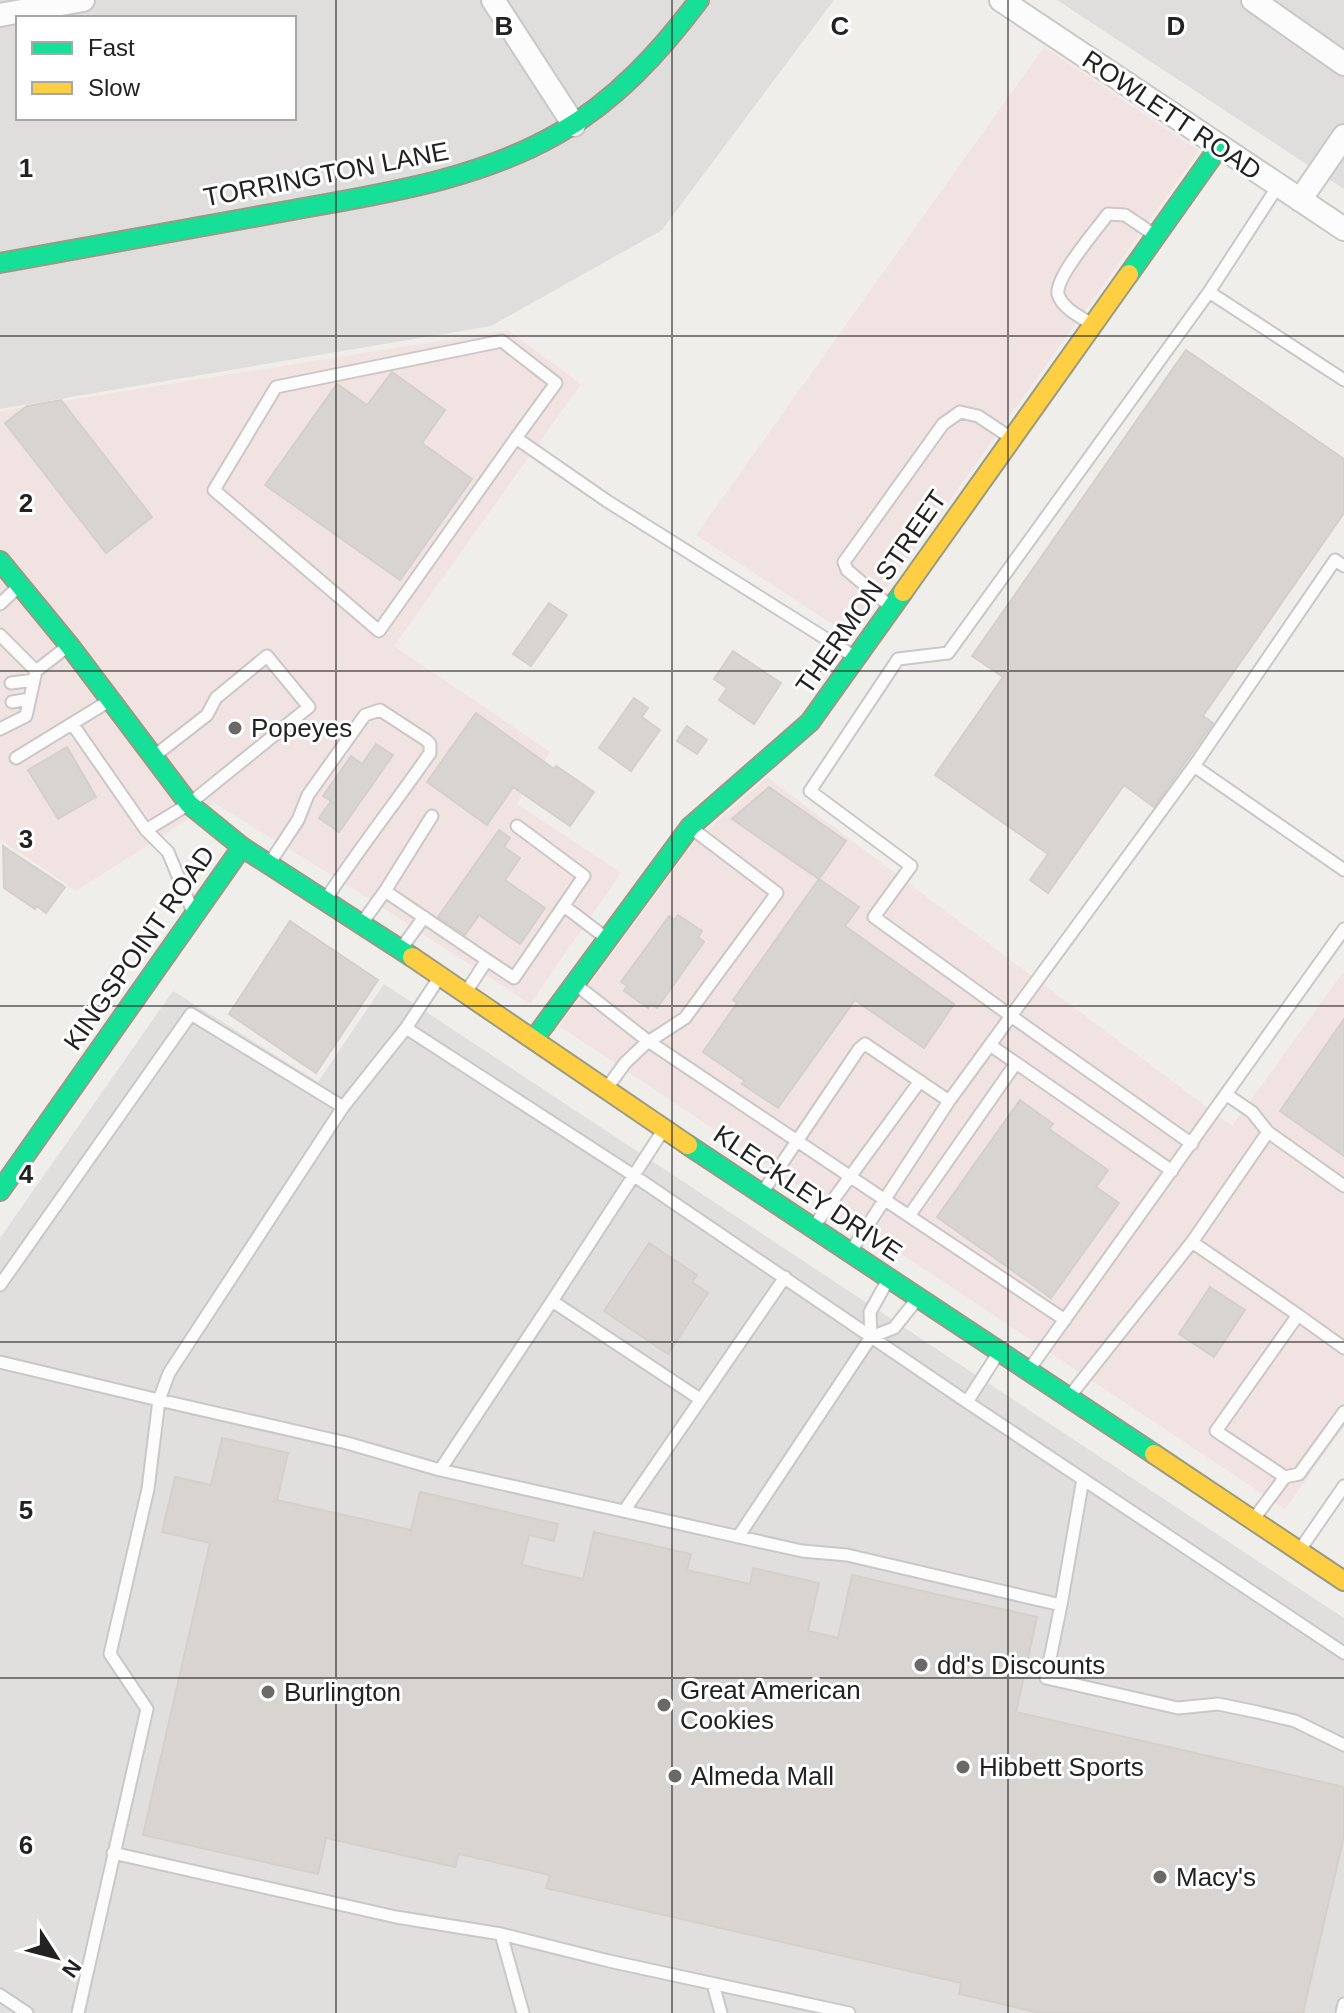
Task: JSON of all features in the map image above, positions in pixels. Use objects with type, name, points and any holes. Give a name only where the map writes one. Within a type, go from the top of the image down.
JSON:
[{"type":"street","points":[[0,15],[83,0]]},
{"type":"street","points":[[493,0],[574,125]]},
{"type":"street","name":"TORRINGTON LANE","points":[[0,263],[421,186],[478,169],[574,125],[662,48],[699,0]]},
{"type":"street","name":"ROWLETT ROAD","points":[[1001,0],[1344,229]]},
{"type":"street","points":[[1268,4],[1344,64]]},
{"type":"street","points":[[1300,200],[1344,136]]},
{"type":"street","name":"THERMON STREET","points":[[534,1039],[690,827],[810,722],[1219,147]]},
{"type":"street","name":"KINGSPOINT ROAD","points":[[0,561],[69,645],[189,804],[242,847],[0,1191]]},
{"type":"street","name":"KLECKLEY DRIVE","points":[[242,847],[440,975],[606,1090],[1344,1581]]},
{"type":"lane","points":[[1192,1144],[874,917],[911,866],[810,791],[898,659],[948,653],[1209,292],[1278,186]]},
{"type":"lane","points":[[1093,325],[1066,307],[1058,293],[1060,279],[1108,214],[1125,215],[1156,236]]},
{"type":"lane","points":[[1209,292],[1344,380]]},
{"type":"lane","points":[[502,341],[556,383],[516,438],[379,631],[214,490],[276,387],[502,341]]},
{"type":"lane","points":[[892,607],[847,570],[844,562],[943,424],[960,412],[978,416],[1012,439]]},
{"type":"lane","points":[[516,438],[607,501],[856,658]]},
{"type":"lane","points":[[851,1252],[949,1101],[1194,766],[1335,560],[1344,566]]},
{"type":"lane","points":[[0,604],[19,586]]},
{"type":"lane","points":[[0,635],[35,675],[26,716],[0,729]]},
{"type":"lane","points":[[11,683],[35,675],[69,645]]},
{"type":"lane","points":[[146,830],[189,804],[309,707],[267,656],[216,698],[207,715],[153,757]]},
{"type":"lane","points":[[10,661],[24,659]]},
{"type":"lane","points":[[12,702],[30,699]]},
{"type":"lane","points":[[16,758],[110,701]]},
{"type":"lane","points":[[269,864],[298,820],[308,795],[365,715],[380,710],[426,740],[430,744],[430,753],[325,899]]},
{"type":"lane","points":[[73,725],[146,830],[168,852],[194,913]]},
{"type":"lane","points":[[1194,766],[1344,870]]},
{"type":"lane","points":[[362,924],[432,816]]},
{"type":"lane","points":[[385,891],[514,978],[584,876],[517,826]]},
{"type":"lane","points":[[606,1090],[625,1063],[648,1041],[685,1018],[777,893],[690,827]]},
{"type":"lane","points":[[564,906],[607,938]]},
{"type":"lane","points":[[401,950],[424,917]]},
{"type":"lane","points":[[1028,1371],[1344,929]]},
{"type":"lane","points":[[465,993],[487,960]]},
{"type":"lane","points":[[78,2013],[147,1709],[110,1654],[148,1489],[159,1400],[169,1373],[343,1107],[406,1028],[440,975]]},
{"type":"lane","points":[[573,983],[648,1041],[1065,1320]]},
{"type":"lane","points":[[0,1285],[191,1014],[343,1107]]},
{"type":"lane","points":[[406,1028],[633,1175],[1344,1653]]},
{"type":"lane","points":[[762,1193],[865,1044],[949,1101]]},
{"type":"lane","points":[[990,1045],[1172,1171]]},
{"type":"lane","points":[[909,1216],[1016,1063]]},
{"type":"lane","points":[[813,1228],[920,1081]]},
{"type":"lane","points":[[1227,1095],[1252,1112],[1268,1132],[1344,1186]]},
{"type":"lane","points":[[440,1470],[665,1129]]},
{"type":"lane","points":[[1068,1398],[1192,1242],[1268,1132]]},
{"type":"lane","points":[[1192,1242],[1344,1348]]},
{"type":"lane","points":[[624,1511],[785,1277]]},
{"type":"lane","points":[[871,1337],[870,1312],[889,1278]]},
{"type":"lane","points":[[738,1537],[871,1337],[894,1328],[919,1298]]},
{"type":"lane","points":[[552,1301],[700,1399]]},
{"type":"lane","points":[[1285,1477],[1216,1431],[1298,1315]]},
{"type":"lane","points":[[967,1402],[1000,1352]]},
{"type":"lane","points":[[0,1362],[347,1443],[440,1470],[802,1551],[847,1555],[1061,1605]]},
{"type":"lane","points":[[1253,1520],[1285,1477],[1299,1474],[1344,1412]]},
{"type":"lane","points":[[1083,1479],[1046,1678],[1178,1708],[1218,1704],[1257,1712],[1295,1721],[1344,1745]]},
{"type":"lane","points":[[1299,1551],[1344,1486]]},
{"type":"lane","points":[[113,1853],[396,1917],[501,1934],[849,2013]]},
{"type":"lane","points":[[501,1934],[523,2013]]},
{"type":"lane","points":[[713,1984],[721,2013]]},
{"type":"lane","points":[[0,1995],[27,2013]]},
{"type":"lane","points":[[1342,2013],[1344,2004]]},
{"type":"shaded area","points":[[0,0],[834,0],[662,230],[491,326],[0,409]]},
{"type":"shaded area","points":[[1057,0],[1344,0],[1344,189]]},
{"type":"shaded area","points":[[1044,47],[1199,151],[852,637],[696,535]]},
{"type":"shaded area","points":[[508,330],[581,384],[394,646],[550,752],[517,804],[621,873],[530,1004],[359,892],[214,803],[76,891],[0,839],[0,411]]},
{"type":"shaded area","points":[[767,777],[1232,1126],[1344,971],[1344,1427],[1285,1509],[559,1026],[694,842]]},
{"type":"shaded area","points":[[384,984],[1344,1618],[1344,2013],[0,2013],[0,1238],[173,991],[318,1082]]},
{"type":"building","points":[[1186,350],[1344,459],[1344,513],[1203,716],[1213,723],[1154,807],[1124,785],[1048,893],[1030,880],[1048,854],[935,775],[1003,677],[972,656]]},
{"type":"building","points":[[392,372],[445,410],[422,443],[472,479],[400,580],[265,485],[337,384],[367,405]]},
{"type":"building","points":[[61,400],[152,517],[106,553],[5,423],[27,406]]},
{"type":"building","points":[[549,603],[567,615],[531,666],[513,654]]},
{"type":"building","points":[[733,651],[781,683],[754,724],[719,700],[727,688],[714,679]]},
{"type":"building","points":[[634,698],[648,708],[642,717],[660,730],[631,771],[599,748]]},
{"type":"building","points":[[476,713],[554,769],[556,766],[594,792],[570,826],[513,787],[487,825],[427,782]]},
{"type":"building","points":[[687,726],[707,740],[697,754],[677,741]]},
{"type":"building","points":[[376,744],[393,755],[339,832],[319,818],[331,801],[323,796],[351,756],[362,764]]},
{"type":"building","points":[[67,747],[96,797],[58,819],[28,770]]},
{"type":"building","points":[[769,787],[846,841],[819,879],[732,819]]},
{"type":"building","points":[[499,830],[510,838],[504,847],[520,858],[505,880],[545,908],[520,944],[479,915],[465,935],[438,917]]},
{"type":"building","points":[[3,846],[65,887],[46,913],[4,888]]},
{"type":"building","points":[[819,879],[859,907],[845,926],[954,1004],[924,1048],[855,1000],[778,1108],[703,1052],[737,1003],[733,1000]]},
{"type":"building","points":[[678,915],[702,931],[698,937],[704,942],[657,1008],[651,1003],[648,1008],[624,991],[627,986],[621,982],[669,916],[675,920]]},
{"type":"building","points":[[290,921],[378,980],[316,1073],[229,1014]]},
{"type":"building","points":[[1344,1019],[1344,1156],[1280,1111]]},
{"type":"building","points":[[1020,1100],[1053,1124],[1049,1129],[1108,1170],[1096,1187],[1119,1203],[1051,1298],[937,1217]]},
{"type":"building","points":[[649,1243],[697,1275],[692,1282],[708,1293],[668,1354],[604,1311]]},
{"type":"building","points":[[1210,1287],[1245,1310],[1214,1357],[1179,1334]]},
{"type":"building","points":[[222,1438],[288,1453],[277,1500],[411,1530],[420,1492],[558,1524],[554,1541],[529,1535],[522,1565],[583,1579],[594,1532],[691,1554],[687,1570],[750,1584],[753,1568],[819,1583],[808,1631],[838,1638],[852,1575],[1037,1617],[1016,1712],[1344,1787],[1344,1836],[1303,2013],[1040,2013],[959,1994],[961,1983],[546,1888],[550,1875],[459,1854],[455,1867],[326,1838],[318,1874],[143,1835],[210,1543],[162,1532],[175,1477],[211,1485]]},
{"type":"traffic: fast","points":[[0,263],[392,192],[494,163],[559,133],[599,106],[653,56],[699,0]]},
{"type":"traffic: fast","points":[[1129,274],[1219,147]]},
{"type":"traffic: fast","points":[[0,561],[69,645],[189,804],[242,847],[412,957]]},
{"type":"traffic: fast","points":[[534,1039],[690,827],[810,722],[903,592]]},
{"type":"traffic: fast","points":[[0,1191],[242,847]]},
{"type":"traffic: fast","points":[[688,1145],[1154,1454]]},
{"type":"traffic: slow","points":[[903,592],[1129,274]]},
{"type":"traffic: slow","points":[[412,957],[688,1145]]},
{"type":"traffic: slow","points":[[1154,1454],[1344,1581]]},
{"type":"place","name":"Popeyes","points":[[235,728]]},
{"type":"place","name":"dd's Discounts","points":[[921,1665]]},
{"type":"place","name":"Burlington","points":[[268,1692]]},
{"type":"place","name":"Great American Cookies","points":[[664,1705]]},
{"type":"place","name":"Hibbett Sports","points":[[963,1767]]},
{"type":"place","name":"Almeda Mall","points":[[675,1776]]},
{"type":"place","name":"Macy's","points":[[1160,1877]]}]
